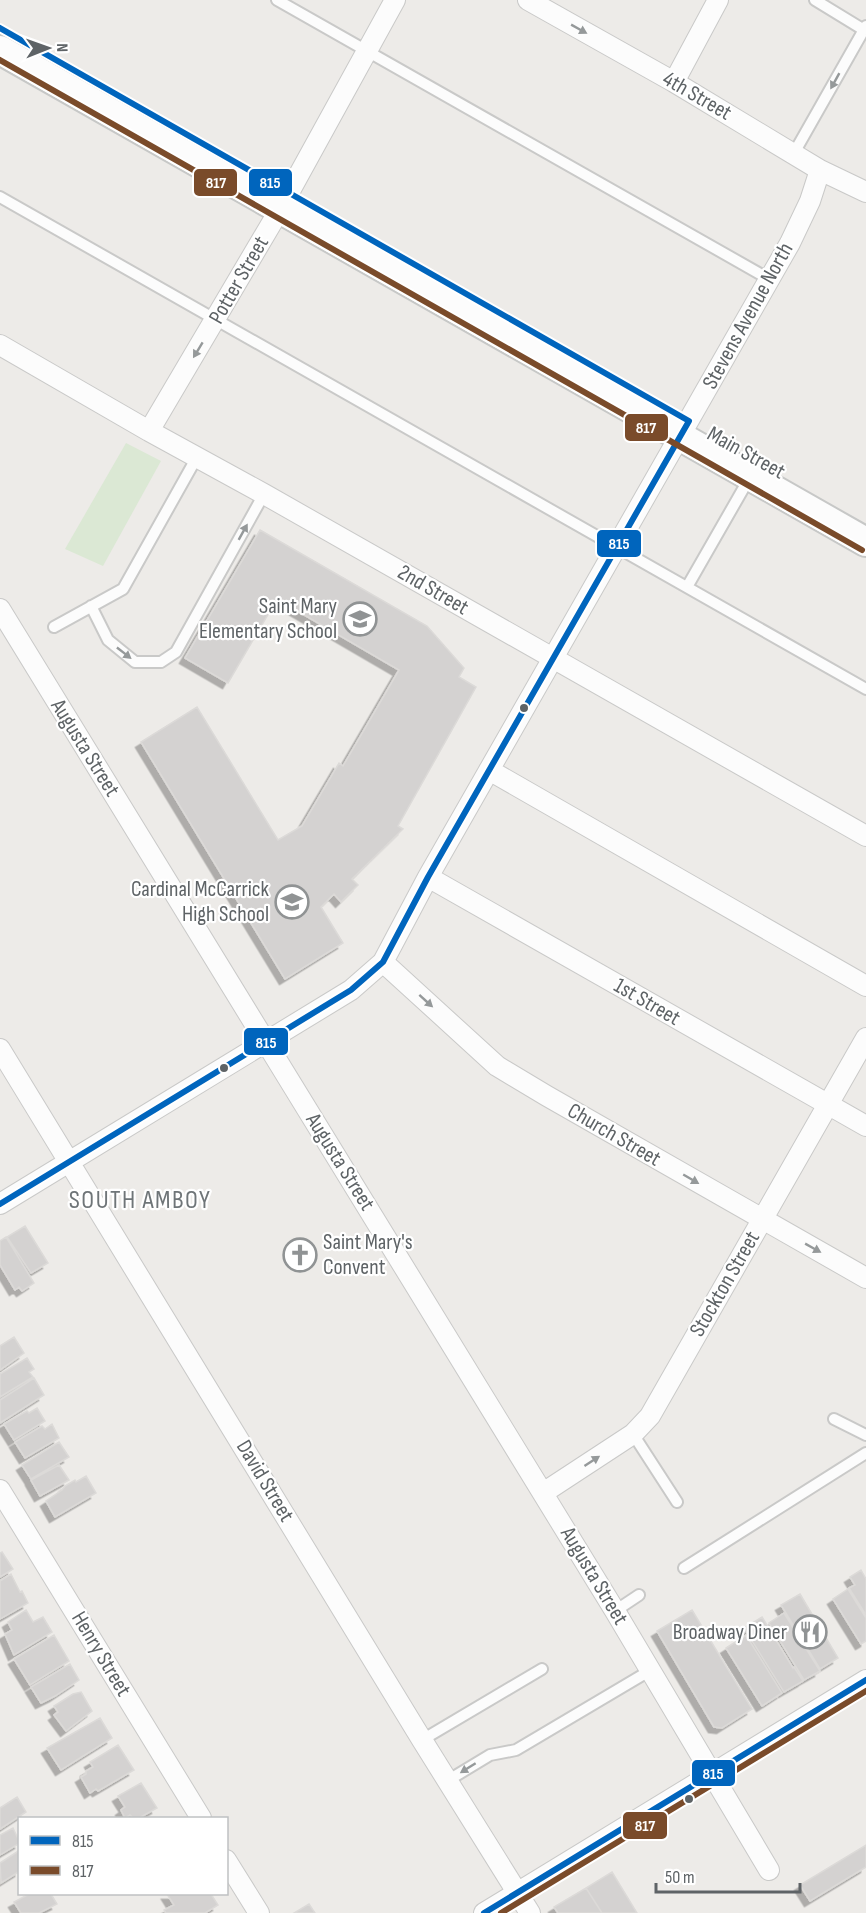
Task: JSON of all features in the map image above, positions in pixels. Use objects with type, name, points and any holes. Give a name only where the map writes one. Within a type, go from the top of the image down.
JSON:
[{"type":"main road","name":"Main Street","points":[[0,28],[284,201]]},
{"type":"main road","name":"Main Street","points":[[0,50],[284,201],[684,428],[866,520]]},
{"type":"main road","name":"Main Street","points":[[684,428],[751,477],[866,542]]},
{"type":"street","name":"Potter Street","points":[[150,431],[284,201],[395,0]]},
{"type":"street","name":"4th Street","points":[[528,0],[674,82],[820,170],[866,192]]},
{"type":"street","points":[[674,82],[718,0]]},
{"type":"street","name":"Stevens Avenue North","points":[[0,1204],[351,990],[383,962],[428,877],[790,243],[810,201],[820,170]]},
{"type":"street","name":"2nd Street","points":[[0,345],[866,837]]},
{"type":"street","name":"Augusta Street","points":[[0,609],[651,1670],[769,1870]]},
{"type":"street","points":[[489,770],[866,986]]},
{"type":"street","name":"1st Street","points":[[428,877],[866,1126]]},
{"type":"street","name":"Church Street","points":[[383,962],[497,1066],[866,1278]]},
{"type":"street","name":"Stockton Street","points":[[543,1493],[633,1434],[650,1416],[866,1038]]},
{"type":"street","name":"David Street","points":[[0,1049],[530,1913]]},
{"type":"street","name":"Henry Street","points":[[0,1490],[200,1817]]},
{"type":"street","points":[[484,1913],[866,1680]]},
{"type":"street","points":[[228,1863],[259,1913]]},
{"type":"lane","points":[[277,0],[769,279]]},
{"type":"lane","points":[[794,153],[865,28],[815,0]]},
{"type":"lane","points":[[0,197],[866,689]]},
{"type":"lane","points":[[54,627],[123,589],[197,457]]},
{"type":"lane","points":[[687,587],[751,477]]},
{"type":"lane","points":[[91,606],[108,640],[135,662],[161,662],[176,652],[264,494]]},
{"type":"lane","points":[[834,1419],[866,1435]]},
{"type":"lane","points":[[633,1434],[677,1502]]},
{"type":"lane","points":[[684,1568],[866,1453]]},
{"type":"lane","points":[[615,1611],[639,1595]]},
{"type":"lane","points":[[422,1740],[542,1669]]},
{"type":"lane","points":[[447,1781],[490,1755],[516,1750],[651,1670]]},
{"type":"green space","points":[[126,443],[161,461],[103,566],[65,549]]},
{"type":"building","points":[[260,530],[427,626],[464,668],[459,677],[476,687],[398,826],[403,829],[352,879],[358,885],[341,902],[334,894],[321,907],[343,943],[285,979],[141,742],[197,707],[278,840],[302,826],[339,763],[343,766],[399,670],[277,599],[228,683],[185,658]]},
{"type":"building","points":[[25,1226],[48,1263],[31,1273],[7,1237]]},
{"type":"building","points":[[6,1237],[34,1283],[22,1291],[19,1287],[15,1290],[0,1265],[0,1241]]},
{"type":"building","points":[[14,1337],[24,1353],[0,1370],[0,1346]]},
{"type":"building","points":[[27,1358],[34,1369],[29,1372],[33,1377],[0,1397],[0,1374]]},
{"type":"building","points":[[34,1378],[44,1395],[0,1423],[0,1400]]},
{"type":"building","points":[[37,1408],[45,1421],[14,1440],[4,1424]]},
{"type":"building","points":[[52,1424],[59,1438],[25,1458],[15,1442],[42,1426],[45,1429]]},
{"type":"building","points":[[59,1442],[69,1457],[31,1479],[22,1465]]},
{"type":"building","points":[[59,1465],[69,1480],[40,1496],[31,1480]]},
{"type":"building","points":[[86,1476],[96,1493],[55,1517],[46,1501],[65,1486]]},
{"type":"building","points":[[2,1552],[13,1569],[0,1577],[0,1553]]},
{"type":"building","points":[[861,1570],[866,1579],[866,1615],[849,1588],[855,1585],[850,1577]]},
{"type":"building","points":[[11,1574],[28,1603],[0,1619],[0,1581]]},
{"type":"building","points":[[848,1589],[866,1618],[866,1641],[861,1644],[833,1599]]},
{"type":"building","name":"Broadway Diner","points":[[800,1594],[838,1658],[820,1669],[781,1605]]},
{"type":"building","points":[[26,1610],[33,1622],[43,1617],[52,1632],[14,1655],[5,1634],[12,1630],[8,1622]]},
{"type":"building","points":[[692,1610],[752,1709],[722,1728],[714,1727],[657,1631]]},
{"type":"building","points":[[784,1613],[820,1671],[804,1680],[769,1623]]},
{"type":"building","points":[[762,1617],[803,1681],[784,1692],[744,1628]]},
{"type":"building","points":[[54,1635],[69,1661],[30,1685],[14,1659]]},
{"type":"building","points":[[746,1635],[782,1693],[762,1706],[726,1648]]},
{"type":"building","points":[[70,1664],[79,1680],[41,1703],[31,1687]]},
{"type":"building","points":[[81,1692],[92,1711],[66,1731],[54,1715],[58,1712],[54,1706],[73,1694]]},
{"type":"building","points":[[100,1718],[112,1738],[61,1770],[47,1748]]},
{"type":"building","points":[[118,1745],[134,1770],[98,1791],[96,1789],[90,1793],[81,1777],[93,1767],[90,1762]]},
{"type":"building","points":[[141,1783],[157,1808],[141,1817],[130,1815],[124,1817],[121,1810],[125,1807],[118,1796]]},
{"type":"building","points":[[17,1797],[26,1812],[0,1829],[0,1808]]},
{"type":"building","points":[[13,1828],[18,1844],[0,1855],[0,1835]]},
{"type":"building","points":[[866,1845],[866,1867],[810,1901],[800,1885]]},
{"type":"building","points":[[18,1851],[18,1872],[1,1883],[0,1863]]},
{"type":"building","points":[[612,1872],[637,1913],[602,1913],[586,1888]]},
{"type":"building","points":[[586,1888],[602,1913],[558,1913],[554,1907]]},
{"type":"building","points":[[27,1895],[52,1895],[57,1904],[39,1913],[21,1913],[14,1902]]},
{"type":"building","points":[[168,1895],[212,1895],[218,1905],[205,1913],[166,1913],[164,1910],[174,1905]]},
{"type":"building","points":[[309,1904],[315,1913],[294,1913]]},
{"type":"transit line","name":"815","points":[[0,28],[689,421],[428,877],[383,962],[351,990],[0,1204]]},
{"type":"transit line","name":"817","points":[[0,60],[862,550]]},
{"type":"transit line","name":"815","points":[[484,1913],[866,1680]]},
{"type":"transit line","name":"817","points":[[501,1913],[866,1691]]},
{"type":"place","name":"Saint Mary Elementary School","points":[[360,619]]},
{"type":"place","name":"Cardinal McCarrick High School","points":[[292,902]]},
{"type":"place","name":"Saint Mary's Convent","points":[[300,1255]]},
{"type":"place","name":"Broadway Diner","points":[[810,1632]]},
{"type":"district","name":"SOUTH AMBOY","points":[[140,1200]]}]
